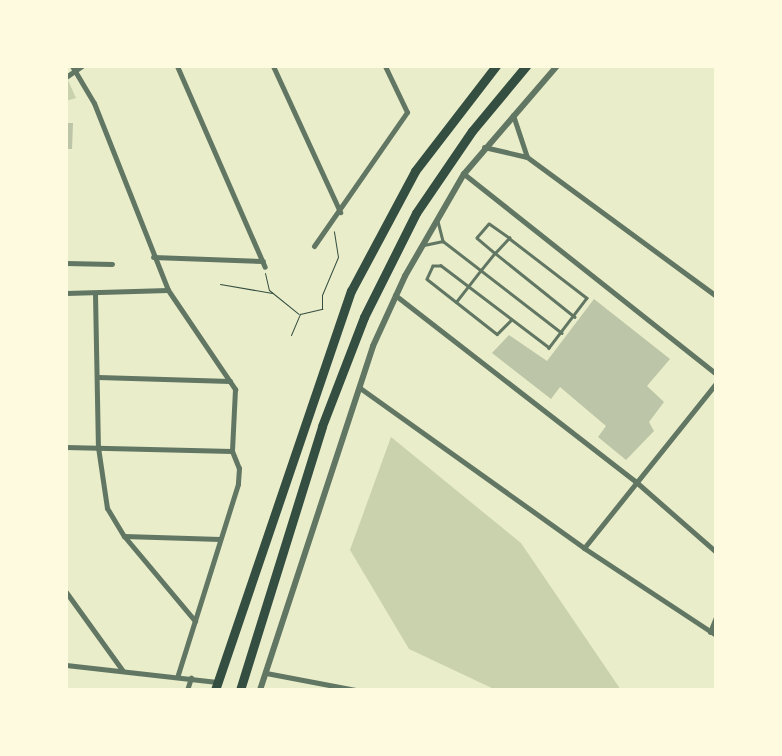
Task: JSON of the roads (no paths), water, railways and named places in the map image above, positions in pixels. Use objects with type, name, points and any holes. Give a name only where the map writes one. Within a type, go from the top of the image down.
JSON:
[{"type":"highway","points":[[216,686],[351,290],[415,171],[496,66]]},
{"type":"highway","points":[[240,690],[322,426],[364,317],[416,213],[472,131],[526,66]]},
{"type":"street","points":[[72,66],[94,102],[153,257],[168,290],[235,389],[232,451],[240,476],[177,677]]},
{"type":"street","points":[[66,77],[76,72],[82,66]]},
{"type":"street","points":[[153,257],[264,264],[178,66]]},
{"type":"street","points":[[273,66],[340,212]]},
{"type":"street","points":[[314,246],[340,212],[353,186],[403,119],[405,104],[385,66]]},
{"type":"street","points":[[260,690],[360,388],[396,295],[420,246],[464,174],[512,114],[557,66]]},
{"type":"street","points":[[512,114],[527,157]]},
{"type":"street","points":[[484,147],[527,157],[716,296]]},
{"type":"street","points":[[464,174],[716,374]]},
{"type":"street","points":[[66,263],[112,264]]},
{"type":"street","points":[[66,293],[95,294],[168,290]]},
{"type":"street","points":[[95,294],[98,447],[107,508],[124,536],[195,620]]},
{"type":"street","points":[[396,295],[635,481],[716,552]]},
{"type":"street","points":[[98,377],[230,381]]},
{"type":"street","points":[[584,548],[635,481],[716,383]]},
{"type":"street","points":[[360,388],[584,548],[716,635]]},
{"type":"street","points":[[66,447],[232,451]]},
{"type":"street","points":[[124,536],[220,539]]},
{"type":"street","points":[[66,592],[123,671]]},
{"type":"street","points":[[710,632],[716,616]]},
{"type":"street","points":[[66,665],[191,678],[216,686]]},
{"type":"street","points":[[266,673],[355,690]]},
{"type":"street","points":[[187,690],[191,678]]},
{"type":"lane","points":[[437,217],[443,242],[562,333]]},
{"type":"lane","points":[[511,320],[497,334],[427,279],[432,266],[441,266],[511,320],[545,348],[562,333],[575,317],[586,303],[583,293],[509,238],[486,224],[477,238],[575,317]]},
{"type":"lane","points":[[456,302],[509,238]]},
{"type":"lane","points":[[420,246],[443,242]]}]
